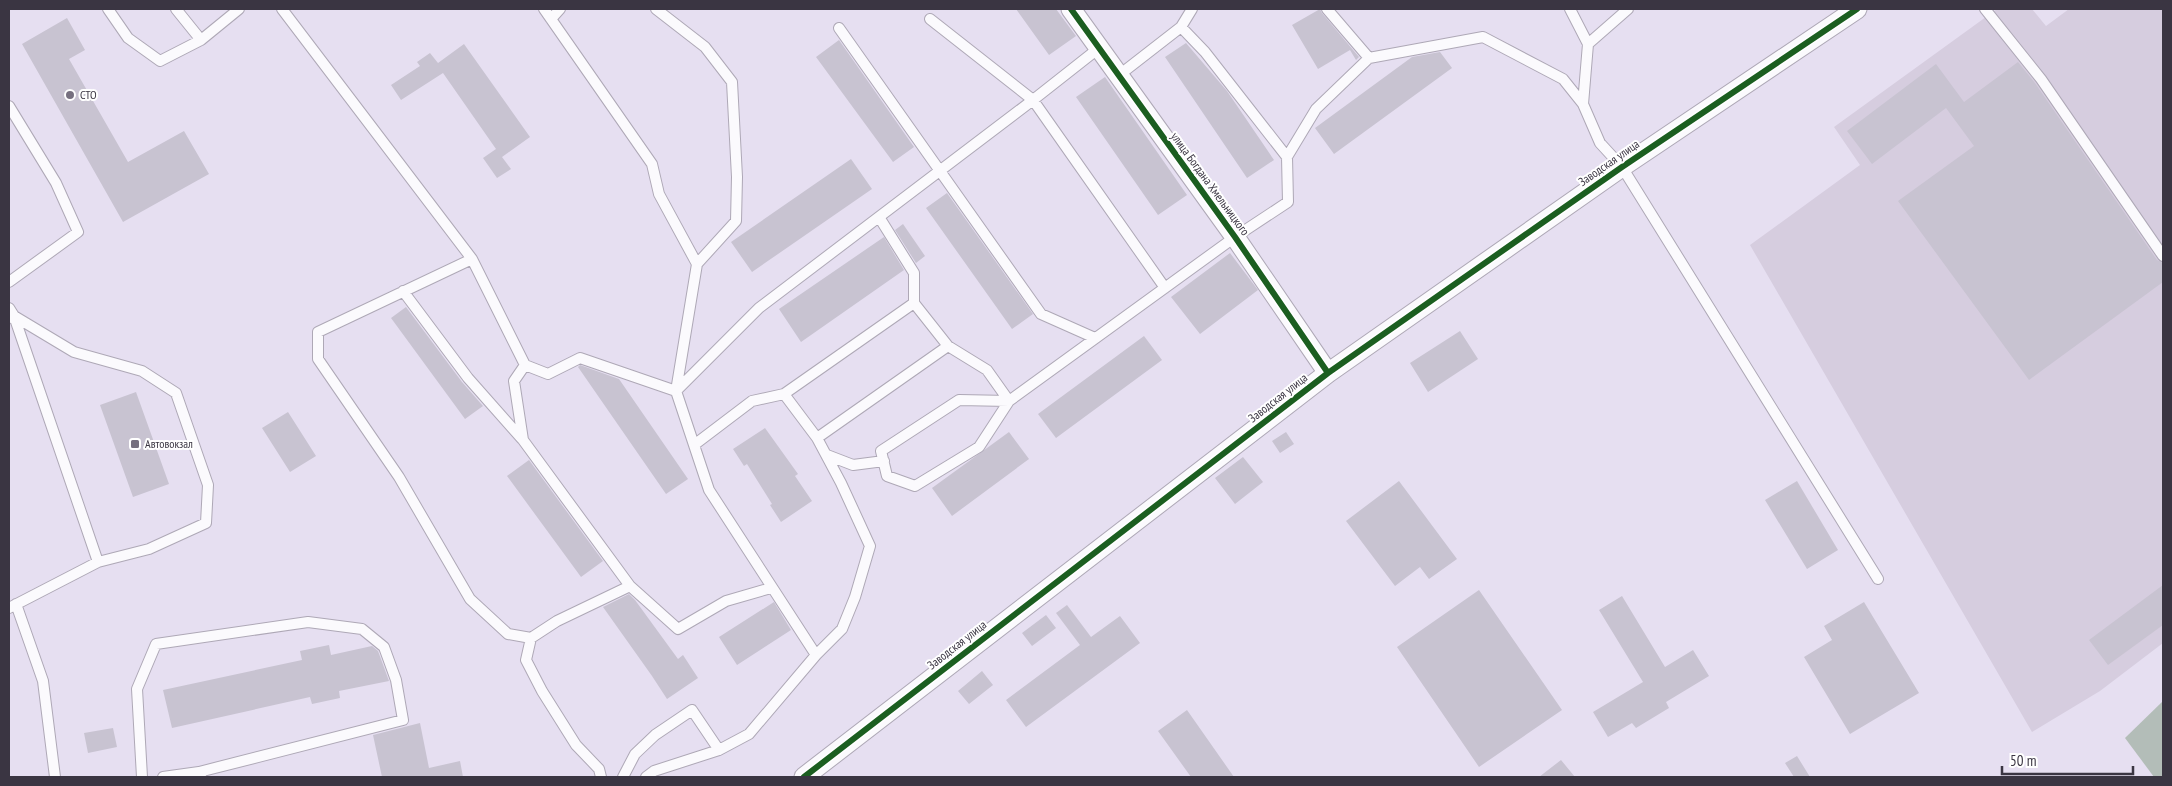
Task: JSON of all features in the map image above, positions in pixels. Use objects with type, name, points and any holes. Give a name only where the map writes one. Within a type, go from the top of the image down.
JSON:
[{"type":"street","name":"улица Богдана Хмельницкого","points":[[1071,9],[1235,237],[1328,374]]},
{"type":"street","name":"Заводская улица","points":[[804,777],[1328,374],[1622,167],[1857,9]]},
{"type":"lane","points":[[108,9],[128,38],[160,61],[201,40],[239,9]]},
{"type":"lane","points":[[176,9],[201,40]]},
{"type":"lane","points":[[282,9],[472,259],[525,365],[548,374],[580,358],[676,391]]},
{"type":"lane","points":[[544,9],[652,164],[659,194],[697,264]]},
{"type":"lane","points":[[551,19],[560,9]]},
{"type":"lane","points":[[656,9],[705,47],[732,82],[737,176],[736,221],[697,264],[676,391],[709,490],[816,655]]},
{"type":"lane","points":[[1118,76],[1181,27],[1192,9]]},
{"type":"lane","points":[[1327,9],[1369,58]]},
{"type":"lane","points":[[1570,9],[1588,44],[1583,104]]},
{"type":"lane","points":[[1588,44],[1628,9]]},
{"type":"lane","points":[[1985,9],[2040,79],[2163,256]]},
{"type":"lane","points":[[930,19],[1033,100],[1165,288]]},
{"type":"lane","points":[[1181,27],[1205,52],[1287,157]]},
{"type":"lane","points":[[839,28],[1042,314],[1095,338]]},
{"type":"lane","points":[[1009,401],[959,400],[881,450],[887,476],[915,486],[979,446],[1009,401],[1235,237],[1288,202],[1287,157],[1316,109],[1369,58],[1483,37],[1563,79],[1583,104],[1600,143],[1622,167],[1878,579]]},
{"type":"lane","points":[[676,391],[759,308],[1033,100],[1098,48]]},
{"type":"lane","points":[[9,106],[56,183],[78,232],[9,282]]},
{"type":"lane","points":[[879,217],[914,273],[914,303],[948,346],[987,370],[1009,401]]},
{"type":"lane","points":[[472,259],[318,332],[318,359],[399,477],[470,599],[508,634],[531,638],[557,621],[630,586]]},
{"type":"lane","points":[[403,292],[468,378],[523,440],[630,586],[678,629],[726,601],[771,588]]},
{"type":"lane","points":[[694,446],[752,401],[784,394],[914,303]]},
{"type":"lane","points":[[11,314],[98,562]]},
{"type":"lane","points":[[11,314],[74,352],[142,371],[176,393],[208,484],[206,523],[149,549],[98,562],[12,606],[43,680],[55,777]]},
{"type":"lane","points":[[817,438],[948,346]]},
{"type":"lane","points":[[523,440],[514,381],[525,365]]},
{"type":"lane","points":[[646,777],[654,771],[719,750],[749,734],[816,655],[842,629],[855,596],[870,546],[827,455],[817,438],[784,394]]},
{"type":"lane","points":[[827,455],[853,465],[884,461]]},
{"type":"lane","points":[[142,777],[137,689],[156,644],[308,622],[362,629],[384,647],[396,680],[403,720],[200,774],[163,777]]},
{"type":"lane","points":[[531,638],[526,660],[542,691],[576,745],[599,769],[601,777]]},
{"type":"lane","points":[[623,777],[635,754],[655,735],[692,710],[719,750]]},
{"type":"shaded area","points":[[1997,9],[2032,9],[2046,26],[2069,9],[2163,9],[2163,643],[2100,691],[2032,732],[1750,245],[1860,165],[1834,127]]},
{"type":"shaded area","points":[[2163,701],[2163,777],[2154,777],[2125,738]]},
{"type":"building","points":[[1016,9],[1056,9],[1076,36],[1049,55]]},
{"type":"building","points":[[1320,9],[1359,57],[1356,60],[1350,50],[1318,69],[1292,25]]},
{"type":"building","name":"СТО","points":[[67,18],[85,50],[69,59],[128,162],[184,131],[209,174],[123,222],[22,44]]},
{"type":"building","points":[[839,40],[914,147],[893,162],[816,57]]},
{"type":"building","points":[[1186,43],[1227,91],[1274,160],[1247,178],[1165,57]]},
{"type":"building","points":[[464,44],[530,137],[502,157],[511,169],[497,178],[483,158],[496,149],[443,73],[401,100],[391,85],[420,66],[417,62],[430,53],[438,63]]},
{"type":"building","points":[[1440,52],[1452,68],[1334,154],[1315,128],[1412,57]]},
{"type":"building","points":[[2018,62],[2035,83],[2157,260],[2163,263],[2163,282],[2029,380],[1898,201],[1974,146],[1946,108],[1872,164],[1847,131],[1936,64],[1964,102]]},
{"type":"building","points":[[1105,77],[1187,195],[1158,215],[1076,97]]},
{"type":"building","points":[[851,159],[872,189],[752,272],[731,242]]},
{"type":"building","points":[[947,193],[1033,314],[1012,329],[926,208]]},
{"type":"building","points":[[903,224],[925,256],[916,263],[895,230]]},
{"type":"building","points":[[884,237],[904,270],[801,342],[779,309]]},
{"type":"building","points":[[1230,253],[1258,290],[1200,334],[1171,297]]},
{"type":"building","points":[[406,307],[462,382],[483,406],[465,419],[391,318]]},
{"type":"building","points":[[1460,331],[1478,359],[1428,392],[1410,363]]},
{"type":"building","points":[[1144,336],[1162,360],[1056,438],[1038,414]]},
{"type":"building","points":[[580,365],[619,379],[688,479],[666,494],[578,367]]},
{"type":"building","name":"Автовокзал","points":[[136,392],[169,484],[133,497],[100,405]]},
{"type":"building","points":[[288,412],[316,456],[290,472],[262,428]]},
{"type":"building","points":[[765,428],[798,474],[795,476],[812,501],[781,522],[747,464],[744,466],[733,449]]},
{"type":"building","points":[[1009,432],[1029,459],[952,516],[932,488]]},
{"type":"building","points":[[1286,432],[1294,444],[1280,453],[1272,441]]},
{"type":"building","points":[[1243,457],[1263,482],[1235,504],[1215,478]]},
{"type":"building","points":[[529,460],[603,561],[581,577],[507,476]]},
{"type":"building","points":[[1399,481],[1457,559],[1429,579],[1420,567],[1395,586],[1346,521]]},
{"type":"building","points":[[1797,481],[1838,550],[1807,569],[1765,500]]},
{"type":"building","points":[[2163,585],[2163,625],[2108,665],[2089,640]]},
{"type":"building","points":[[1479,590],[1562,710],[1479,767],[1397,647]]},
{"type":"building","points":[[629,594],[678,659],[683,655],[698,678],[667,699],[603,607]]},
{"type":"building","points":[[1622,596],[1665,667],[1693,650],[1709,676],[1666,702],[1669,708],[1636,728],[1632,723],[1608,737],[1593,712],[1643,682],[1599,610]]},
{"type":"building","points":[[774,602],[791,630],[737,665],[719,637]]},
{"type":"building","points":[[1864,602],[1919,693],[1850,734],[1804,657],[1832,640],[1824,626]]},
{"type":"building","points":[[1067,605],[1091,637],[1120,616],[1140,643],[1026,727],[1006,700],[1080,645],[1056,613]]},
{"type":"building","points":[[1046,615],[1056,628],[1032,646],[1022,633]]},
{"type":"building","points":[[329,645],[331,655],[372,646],[378,651],[389,681],[339,691],[340,698],[312,704],[310,697],[172,728],[163,690],[302,660],[300,651]]},
{"type":"building","points":[[982,671],[993,685],[969,704],[958,691]]},
{"type":"building","points":[[1187,710],[1234,777],[1191,777],[1158,731]]},
{"type":"building","points":[[420,723],[429,768],[460,761],[463,777],[382,777],[373,735]]},
{"type":"building","points":[[113,728],[117,747],[88,753],[84,733]]},
{"type":"building","points":[[1797,756],[1810,777],[1794,777],[1785,763]]},
{"type":"building","points":[[1561,760],[1575,777],[1539,777]]},
{"type":"cycle path","points":[[1071,9],[1235,237],[1328,373]]},
{"type":"cycle path","points":[[804,777],[1328,373],[1622,167],[1857,9]]},
{"type":"place","name":"СТО","points":[[70,95]]},
{"type":"place","name":"Автовокзал","points":[[135,444]]}]
